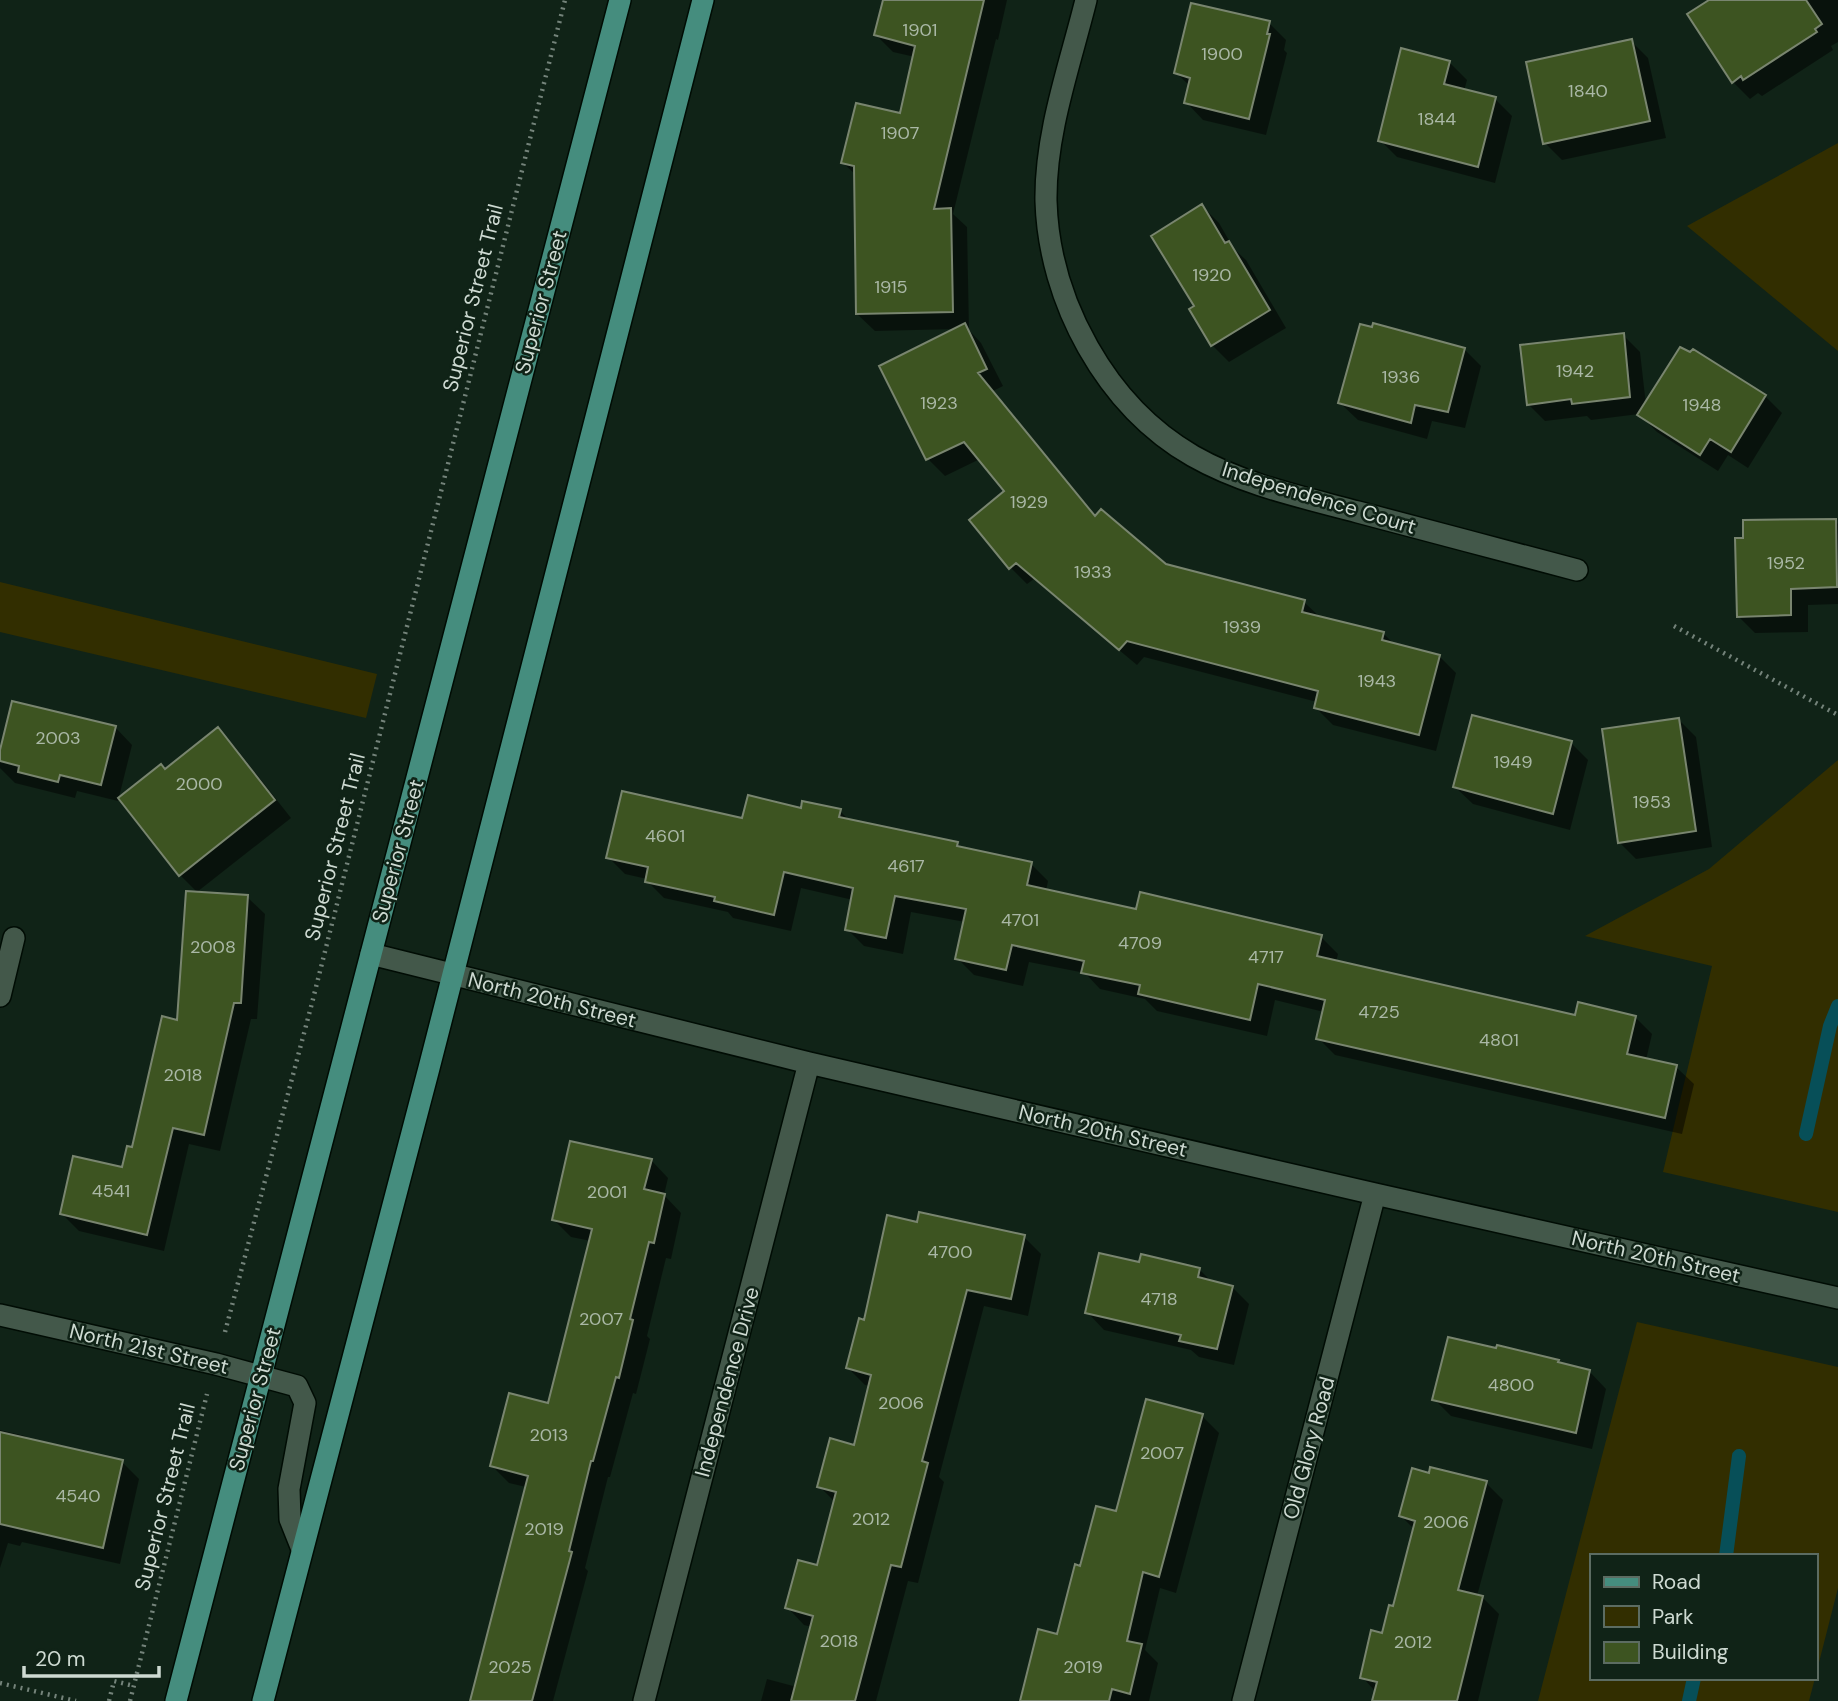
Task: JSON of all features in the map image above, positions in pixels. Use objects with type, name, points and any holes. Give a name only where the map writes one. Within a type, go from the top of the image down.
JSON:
[{"type":"main road","name":"Superior Street","points":[[176,1701],[620,0]]},
{"type":"main road","points":[[263,1701],[703,0]]},
{"type":"street","name":"Independence Court","points":[[1086,0],[1050,143],[1046,201],[1052,258],[1070,310],[1097,361],[1129,406],[1182,449],[1217,469],[1250,482],[1577,570]]},
{"type":"street","points":[[0,996],[14,938]]},
{"type":"street","name":"North 20th Street","points":[[371,954],[809,1063],[1838,1298]]},
{"type":"street","name":"Independence Drive","points":[[644,1701],[809,1063]]},
{"type":"street","name":"Old Glory Road","points":[[1243,1701],[1375,1194]]},
{"type":"street","name":"North 21st Street","points":[[0,1315],[216,1364],[297,1387],[305,1403],[289,1489],[290,1519],[302,1549]]},
{"type":"path","name":"Superior Street Trail","points":[[130,1701],[316,990],[565,0]]},
{"type":"path","points":[[1674,626],[1838,715]]},
{"type":"path","points":[[109,1701],[114,1681],[134,1686]]},
{"type":"path","points":[[0,1683],[76,1701]]},
{"type":"green space","points":[[1838,143],[1838,351],[1687,226]]},
{"type":"green space","points":[[0,582],[377,674],[366,718],[0,632]]},
{"type":"green space","points":[[1838,760],[1838,1212],[1663,1172],[1712,966],[1585,936],[1709,869]]},
{"type":"green space","points":[[1637,1322],[1838,1367],[1838,1588],[1817,1670],[1817,1554],[1590,1554],[1590,1680],[1814,1680],[1809,1701],[1538,1701]]},
{"type":"building","points":[[883,0],[984,0],[934,209],[951,208],[953,312],[856,314],[854,166],[841,163],[856,103],[900,113],[915,46],[874,35]]},
{"type":"building","points":[[1709,0],[1806,0],[1822,24],[1815,29],[1817,32],[1743,80],[1741,76],[1732,83],[1687,14]]},
{"type":"building","points":[[1191,3],[1270,21],[1267,34],[1270,34],[1249,119],[1184,103],[1190,78],[1174,73]]},
{"type":"building","points":[[1632,39],[1650,121],[1543,144],[1526,62]]},
{"type":"building","points":[[1401,48],[1450,61],[1444,84],[1496,97],[1478,167],[1378,141]]},
{"type":"building","points":[[1202,204],[1225,243],[1229,241],[1270,310],[1211,346],[1189,309],[1194,306],[1151,236]]},
{"type":"building","points":[[965,323],[987,369],[978,373],[1095,516],[1101,509],[1166,564],[1305,600],[1302,612],[1384,632],[1382,640],[1440,655],[1419,735],[1314,708],[1318,691],[1127,641],[1119,650],[1016,563],[1009,569],[969,520],[1004,491],[964,442],[926,460],[879,366]]},
{"type":"building","points":[[1373,323],[1465,348],[1448,412],[1415,405],[1411,423],[1338,403],[1360,324],[1372,327]]},
{"type":"building","points":[[1624,333],[1630,397],[1572,404],[1571,399],[1527,405],[1520,345]]},
{"type":"building","points":[[1680,347],[1690,352],[1693,349],[1766,395],[1731,452],[1710,439],[1700,455],[1637,415]]},
{"type":"building","points":[[1836,519],[1837,587],[1791,589],[1791,615],[1737,617],[1735,538],[1743,538],[1743,520]]},
{"type":"building","points":[[12,701],[116,726],[101,785],[60,775],[58,782],[18,772],[19,766],[0,761],[0,750]]},
{"type":"building","points":[[1472,715],[1572,741],[1553,814],[1453,787]]},
{"type":"building","points":[[1679,718],[1696,831],[1618,843],[1602,729]]},
{"type":"building","points":[[218,727],[275,800],[179,876],[118,798],[161,764],[165,769]]},
{"type":"building","points":[[622,791],[742,818],[748,795],[801,808],[802,801],[841,809],[839,817],[958,842],[957,846],[1032,862],[1027,885],[1136,909],[1140,892],[1322,935],[1317,956],[1575,1015],[1578,1002],[1636,1016],[1627,1054],[1677,1065],[1665,1118],[1316,1039],[1325,1000],[1258,984],[1250,1020],[1138,994],[1140,985],[1081,973],[1084,961],[1012,945],[1006,970],[955,959],[966,909],[895,896],[886,938],[845,930],[853,888],[784,872],[774,915],[714,901],[715,897],[645,882],[648,867],[606,858]]},
{"type":"building","points":[[186,891],[248,895],[241,1003],[234,1003],[204,1135],[173,1128],[147,1235],[60,1214],[73,1156],[122,1167],[127,1146],[132,1147],[162,1016],[177,1020]]},
{"type":"building","points":[[570,1141],[652,1159],[644,1189],[665,1194],[654,1243],[649,1242],[619,1378],[616,1377],[591,1461],[569,1551],[572,1552],[532,1701],[470,1701],[528,1476],[490,1466],[509,1393],[548,1403],[592,1229],[552,1220]]},
{"type":"building","points":[[919,1212],[1025,1235],[1011,1299],[967,1290],[922,1461],[928,1463],[901,1567],[891,1565],[855,1701],[791,1701],[813,1616],[785,1608],[798,1560],[817,1565],[836,1492],[817,1487],[830,1438],[854,1445],[871,1375],[846,1368],[859,1318],[864,1320],[887,1215],[917,1222]]},
{"type":"building","points":[[1099,1253],[1139,1262],[1141,1254],[1200,1268],[1198,1277],[1233,1286],[1217,1349],[1179,1341],[1181,1335],[1085,1313]]},
{"type":"building","points":[[1448,1337],[1496,1348],[1497,1345],[1590,1370],[1576,1433],[1432,1400]]},
{"type":"building","points":[[1146,1399],[1203,1414],[1159,1577],[1143,1572],[1127,1641],[1142,1644],[1130,1694],[1112,1689],[1109,1701],[1020,1701],[1038,1629],[1057,1634],[1075,1564],[1080,1566],[1096,1506],[1116,1511]]},
{"type":"building","points":[[0,1432],[123,1460],[103,1548],[0,1524]]},
{"type":"building","points":[[1430,1467],[1487,1481],[1458,1590],[1483,1596],[1469,1653],[1457,1701],[1372,1701],[1377,1682],[1360,1678],[1371,1630],[1382,1633],[1389,1605],[1393,1606],[1415,1521],[1399,1516],[1412,1468],[1429,1473]]},
{"type":"waterway","points":[[1806,1134],[1830,1026],[1838,1006]]},
{"type":"waterway","points":[[1726,1554],[1739,1456]]},
{"type":"waterway","points":[[1689,1701],[1694,1680]]}]
